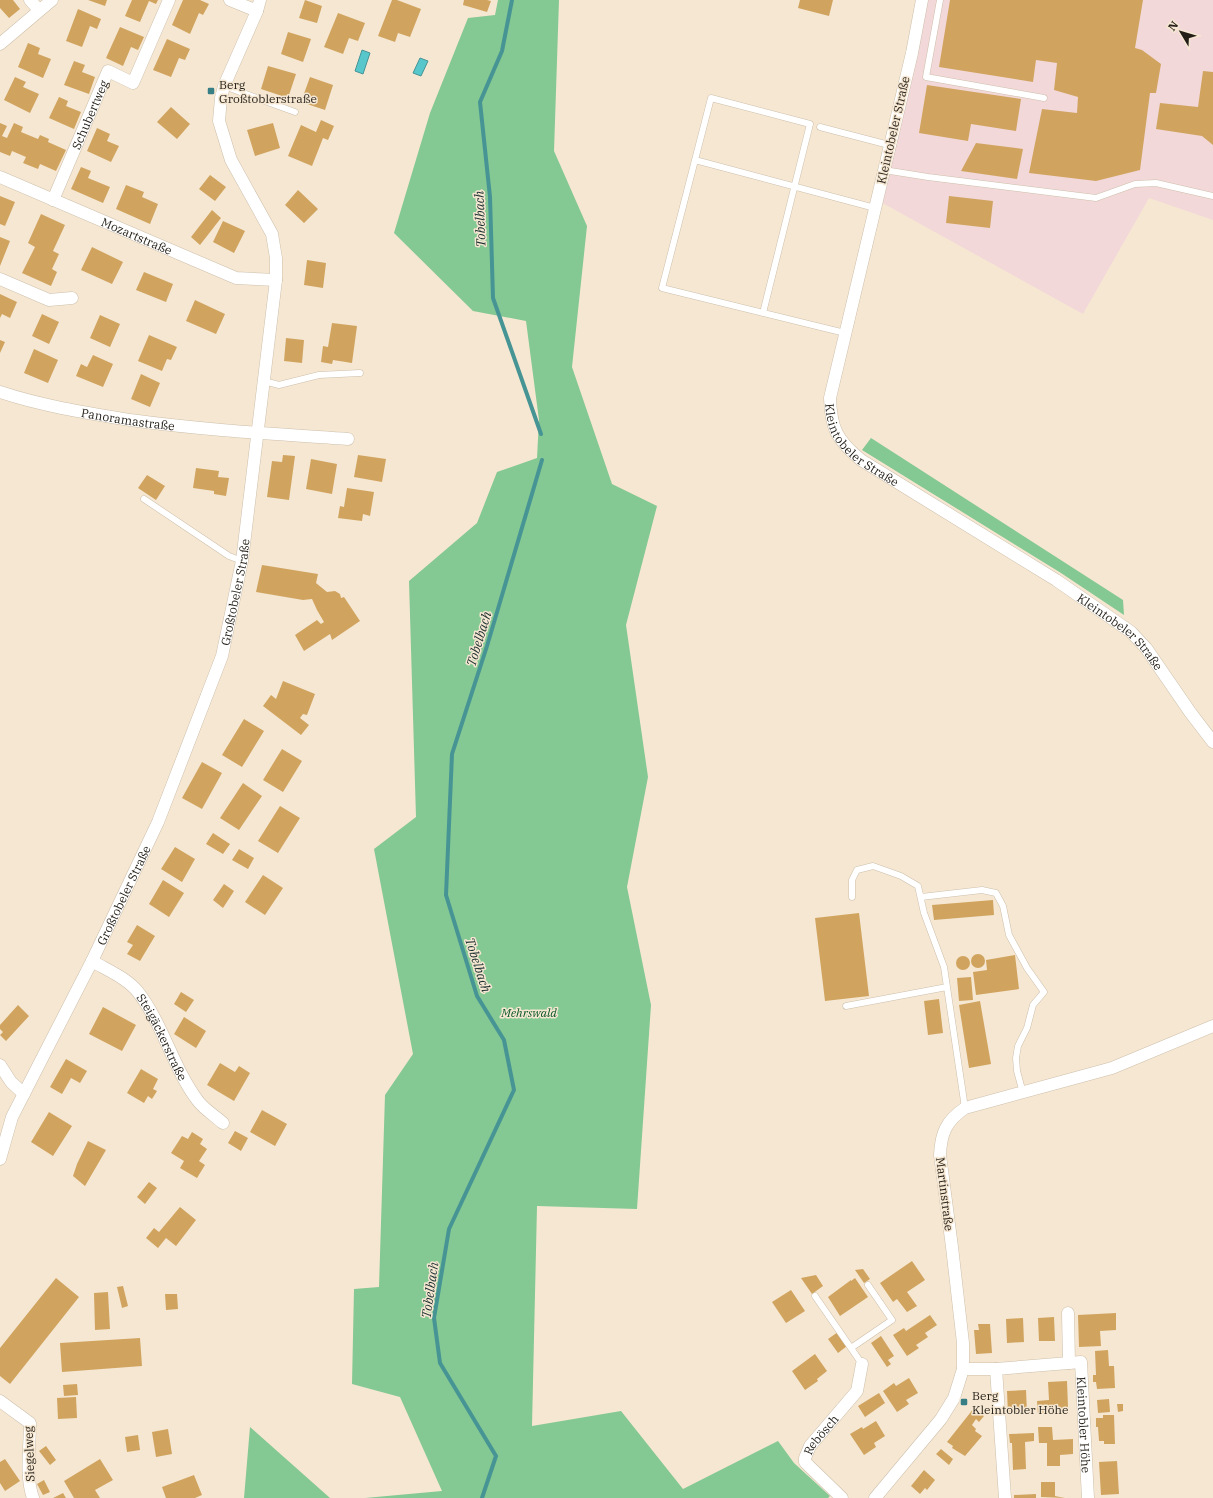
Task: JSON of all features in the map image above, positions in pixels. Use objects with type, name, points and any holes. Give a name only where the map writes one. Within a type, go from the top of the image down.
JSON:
[{"type":"street","points":[[30,0],[39,10]]},
{"type":"street","points":[[0,44],[52,0]]},
{"type":"street","name":"Schubertweg","points":[[53,200],[108,71],[133,83],[169,0]]},
{"type":"street","points":[[230,0],[259,5]]},
{"type":"street","name":"Kleintobeler Straße","points":[[922,0],[912,53],[830,398],[830,412],[833,426],[839,439],[848,450],[861,460],[1056,580],[1131,632],[1146,648],[1190,712],[1213,742]]},
{"type":"street","name":"Großtobeler Straße","points":[[0,1159],[12,1117],[61,1025],[158,822],[222,656],[242,561],[276,280],[276,258],[272,234],[231,160],[219,121],[221,98],[224,86],[259,5]]},
{"type":"street","name":"Mozartstraße","points":[[0,177],[236,278],[276,280]]},
{"type":"street","points":[[0,279],[49,300],[72,298]]},
{"type":"street","name":"Panoramastraße","points":[[0,392],[86,413],[176,426],[348,439]]},
{"type":"street","name":"Steigäckerstraße","points":[[92,961],[128,982],[137,991],[152,1014],[185,1083],[199,1102],[223,1123]]},
{"type":"street","name":"Martinstraße","points":[[875,1498],[941,1419],[954,1398],[963,1369],[963,1343],[940,1155],[944,1129],[950,1120],[965,1108],[1023,1094],[1112,1068],[1213,1026]]},
{"type":"street","points":[[0,1065],[11,1082],[24,1094]]},
{"type":"street","name":"Kleintobler Höhe","points":[[1068,1313],[1069,1362]]},
{"type":"street","name":"Kleintobler Höhe","points":[[963,1369],[996,1369],[1080,1362],[1088,1498]]},
{"type":"street","name":"Rebösch","points":[[842,1498],[809,1466],[804,1458],[810,1446],[857,1390],[862,1364]]},
{"type":"street","points":[[996,1369],[1004,1498]]},
{"type":"street","name":"Siegelweg","points":[[0,1401],[30,1423],[29,1467],[31,1492],[33,1498]]},
{"type":"lane","points":[[940,0],[926,76],[1044,98]]},
{"type":"lane","points":[[224,86],[295,112]]},
{"type":"lane","points":[[763,313],[810,124],[711,98],[662,288],[845,334]]},
{"type":"lane","points":[[820,127],[889,145]]},
{"type":"lane","points":[[695,160],[875,208]]},
{"type":"lane","points":[[884,170],[928,178],[1096,198],[1135,184],[1156,183],[1213,196]]},
{"type":"lane","points":[[264,382],[279,385],[319,375],[360,373]]},
{"type":"lane","points":[[144,499],[229,556],[242,561]]},
{"type":"lane","points":[[852,897],[852,880],[857,870],[873,866],[901,876],[918,886],[924,913],[944,967],[965,1108]]},
{"type":"lane","points":[[920,897],[982,890],[996,893],[1003,906],[1009,935],[1027,968],[1044,992],[1034,1005],[1027,1028],[1018,1046],[1016,1058],[1017,1071],[1023,1094]]},
{"type":"lane","points":[[846,1006],[947,987]]},
{"type":"lane","points":[[851,1348],[892,1320],[868,1285]]},
{"type":"lane","points":[[815,1296],[862,1364]]},
{"type":"shaded area","points":[[922,0],[1213,0],[1213,220],[1149,198],[1083,314],[877,200]]},
{"type":"green space","name":"Mehrswald","points":[[498,0],[559,0],[554,151],[587,226],[572,367],[612,484],[657,506],[626,625],[648,777],[627,887],[651,1005],[637,1209],[537,1206],[532,1426],[621,1411],[683,1489],[778,1441],[794,1463],[830,1496],[828,1498],[365,1498],[442,1491],[400,1397],[352,1384],[354,1289],[379,1287],[385,1095],[413,1054],[374,849],[416,817],[409,581],[477,523],[497,472],[537,458],[539,420],[526,321],[473,311],[394,233],[430,113],[468,18],[495,15]]},
{"type":"green space","points":[[871,438],[1123,600],[1124,615],[1061,573],[862,450]]},
{"type":"green space","points":[[250,1427],[330,1498],[244,1498]]},
{"type":"water","points":[[362,50],[370,53],[363,74],[355,71]]},
{"type":"water","points":[[420,58],[428,61],[421,76],[413,73]]},
{"type":"building","points":[[0,0],[13,0],[20,9],[9,18],[0,8]]},
{"type":"building","points":[[88,0],[107,0],[105,6]]},
{"type":"building","points":[[132,0],[158,0],[156,4],[149,1],[140,22],[125,16]]},
{"type":"building","points":[[183,0],[200,0],[209,4],[203,15],[199,13],[190,34],[172,25]]},
{"type":"building","points":[[305,0],[322,6],[317,23],[299,18]]},
{"type":"building","points":[[392,0],[397,0],[421,9],[410,37],[398,33],[395,42],[378,36]]},
{"type":"building","points":[[464,0],[491,1],[487,12],[463,5]]},
{"type":"building","points":[[800,0],[833,0],[829,16],[798,8]]},
{"type":"building","points":[[950,0],[1143,0],[1135,48],[1142,50],[1161,64],[1156,93],[1150,93],[1140,170],[1096,181],[1029,173],[1042,109],[1077,113],[1078,97],[1054,90],[1057,63],[1036,60],[1033,82],[939,67]]},
{"type":"building","points":[[78,9],[101,19],[97,29],[90,26],[82,47],[66,41]]},
{"type":"building","points":[[338,13],[365,23],[358,41],[349,38],[343,54],[324,47]]},
{"type":"building","points":[[120,27],[144,37],[138,50],[131,47],[123,66],[106,58]]},
{"type":"building","points":[[288,32],[311,39],[303,62],[281,54]]},
{"type":"building","points":[[167,39],[190,49],[185,60],[179,58],[171,77],[153,70]]},
{"type":"building","points":[[28,43],[40,48],[38,54],[51,59],[43,78],[18,67]]},
{"type":"building","points":[[74,61],[85,65],[82,72],[95,77],[89,94],[64,85]]},
{"type":"building","points":[[268,66],[296,74],[288,98],[261,89]]},
{"type":"building","points":[[1203,71],[1213,72],[1213,145],[1202,136],[1156,129],[1160,103],[1198,107]]},
{"type":"building","points":[[15,77],[26,82],[23,87],[39,94],[30,113],[4,100]]},
{"type":"building","points":[[310,77],[333,85],[325,110],[301,102]]},
{"type":"building","points":[[927,85],[1021,99],[1016,131],[971,124],[968,141],[919,133]]},
{"type":"building","points":[[59,97],[68,101],[66,106],[81,112],[74,129],[49,118]]},
{"type":"building","points":[[171,107],[190,124],[177,139],[157,122]]},
{"type":"building","points":[[321,120],[334,126],[328,140],[323,138],[312,166],[288,156],[301,125],[316,132]]},
{"type":"building","points":[[0,123],[7,126],[2,136],[7,138],[14,123],[23,127],[21,132],[38,139],[40,135],[49,139],[48,142],[66,150],[56,171],[40,164],[38,169],[23,163],[26,157],[12,151],[10,156],[0,152]]},
{"type":"building","points":[[273,123],[280,148],[255,156],[247,130]]},
{"type":"building","points":[[97,128],[110,134],[107,141],[119,146],[111,162],[87,151]]},
{"type":"building","points":[[976,143],[1023,149],[1017,179],[961,171]]},
{"type":"building","points":[[81,167],[91,171],[88,178],[110,187],[103,203],[71,189]]},
{"type":"building","points":[[210,175],[226,187],[215,201],[199,189]]},
{"type":"building","points":[[126,185],[144,192],[142,197],[158,204],[150,224],[116,209]]},
{"type":"building","points":[[298,190],[318,209],[304,223],[285,205]]},
{"type":"building","points":[[0,196],[15,202],[5,226],[0,224]]},
{"type":"building","points":[[949,196],[993,201],[990,228],[946,223]]},
{"type":"building","points":[[212,210],[221,218],[200,245],[191,237]]},
{"type":"building","points":[[41,214],[65,225],[53,251],[59,254],[52,269],[57,272],[51,286],[22,273],[35,247],[28,243]]},
{"type":"building","points":[[223,221],[245,231],[234,253],[213,242]]},
{"type":"building","points":[[0,237],[10,241],[0,266]]},
{"type":"building","points":[[92,247],[123,262],[112,284],[81,270]]},
{"type":"building","points":[[307,260],[326,263],[323,288],[304,285]]},
{"type":"building","points":[[144,272],[173,284],[166,302],[136,290]]},
{"type":"building","points":[[0,294],[17,302],[10,318],[2,314],[0,318]]},
{"type":"building","points":[[195,300],[225,314],[216,334],[186,321]]},
{"type":"building","points":[[42,314],[59,322],[49,344],[32,336]]},
{"type":"building","points":[[100,315],[120,324],[110,347],[90,338]]},
{"type":"building","points":[[332,323],[357,326],[352,363],[333,360],[332,364],[321,362],[323,346],[328,347]]},
{"type":"building","points":[[149,335],[177,347],[171,360],[167,359],[162,371],[138,361]]},
{"type":"building","points":[[286,338],[304,340],[302,363],[284,361]]},
{"type":"building","points":[[0,340],[5,342],[0,353]]},
{"type":"building","points":[[34,349],[58,360],[48,383],[24,373]]},
{"type":"building","points":[[93,355],[113,364],[103,387],[76,376],[81,364],[87,367]]},
{"type":"building","points":[[141,374],[160,383],[150,407],[131,399]]},
{"type":"building","points":[[283,455],[295,456],[289,500],[267,497],[272,461],[282,462]]},
{"type":"building","points":[[358,455],[386,459],[382,482],[354,477]]},
{"type":"building","points":[[311,459],[337,464],[332,494],[306,489]]},
{"type":"building","points":[[196,468],[219,471],[218,477],[229,478],[226,496],[214,494],[214,491],[193,488]]},
{"type":"building","points":[[147,475],[165,486],[156,500],[138,488]]},
{"type":"building","points":[[347,488],[374,492],[370,516],[363,514],[362,521],[338,518],[340,506],[344,507]]},
{"type":"building","points":[[262,565],[318,574],[316,583],[327,592],[335,591],[340,594],[341,598],[344,597],[360,621],[332,640],[330,634],[304,651],[295,635],[317,620],[321,624],[324,622],[312,599],[303,600],[256,592]]},
{"type":"building","points":[[283,681],[315,694],[307,715],[303,714],[300,718],[309,725],[301,735],[263,706],[271,695],[276,699]]},
{"type":"building","points":[[244,719],[264,731],[242,767],[222,755]]},
{"type":"building","points":[[282,749],[302,761],[283,792],[263,780]]},
{"type":"building","points":[[202,762],[222,773],[202,809],[182,798]]},
{"type":"building","points":[[243,783],[262,796],[239,830],[220,818]]},
{"type":"building","points":[[280,806],[300,818],[278,853],[258,841]]},
{"type":"building","points":[[213,833],[230,844],[223,854],[206,844]]},
{"type":"building","points":[[175,847],[195,859],[182,882],[161,869]]},
{"type":"building","points":[[239,849],[254,858],[248,869],[232,860]]},
{"type":"building","points":[[263,875],[283,888],[265,915],[245,902]]},
{"type":"building","points":[[163,880],[184,893],[169,917],[149,904]]},
{"type":"building","points":[[224,884],[234,891],[223,908],[213,900]]},
{"type":"building","points":[[993,900],[994,915],[934,920],[932,905]]},
{"type":"building","points":[[859,913],[869,996],[825,1001],[815,918]]},
{"type":"building","points":[[137,925],[155,936],[140,961],[127,954],[133,945],[127,942]]},
{"type":"building","points":[[978,954],[983,956],[985,961],[983,966],[978,968],[973,966],[971,961],[973,956]]},
{"type":"building","points":[[1015,955],[1019,989],[976,995],[973,972],[987,970],[986,960]]},
{"type":"building","points":[[963,956],[968,958],[970,963],[968,968],[963,970],[958,968],[956,963],[958,958]]},
{"type":"building","points":[[971,977],[973,1000],[959,1001],[957,978]]},
{"type":"building","points":[[181,992],[194,1000],[186,1012],[174,1004]]},
{"type":"building","points":[[939,999],[943,1033],[928,1035],[924,1001]]},
{"type":"building","points":[[980,1001],[991,1064],[969,1068],[959,1005]]},
{"type":"building","points":[[18,1005],[29,1016],[6,1041],[0,1035],[3,1032],[0,1029],[0,1025]]},
{"type":"building","points":[[103,1007],[136,1025],[122,1051],[89,1034]]},
{"type":"building","points":[[184,1017],[206,1031],[196,1048],[174,1034]]},
{"type":"building","points":[[66,1059],[87,1071],[80,1083],[71,1078],[62,1094],[50,1087]]},
{"type":"building","points":[[220,1063],[235,1072],[239,1066],[250,1073],[234,1101],[207,1085]]},
{"type":"building","points":[[141,1069],[158,1079],[153,1089],[157,1091],[152,1099],[148,1096],[144,1103],[127,1093]]},
{"type":"building","points":[[262,1110],[287,1124],[275,1146],[250,1132]]},
{"type":"building","points":[[49,1112],[72,1126],[53,1156],[31,1142]]},
{"type":"building","points":[[235,1131],[248,1138],[241,1151],[228,1143]]},
{"type":"building","points":[[192,1132],[203,1139],[200,1144],[207,1149],[199,1161],[205,1165],[197,1178],[180,1168],[184,1161],[171,1153],[182,1136],[188,1139]]},
{"type":"building","points":[[88,1141],[106,1150],[85,1186],[73,1176]]},
{"type":"building","points":[[149,1182],[157,1188],[145,1204],[137,1197]]},
{"type":"building","points":[[180,1207],[196,1220],[176,1246],[166,1238],[158,1248],[146,1238],[154,1228],[159,1232]]},
{"type":"building","points":[[912,1261],[925,1280],[907,1292],[917,1306],[907,1312],[897,1299],[893,1302],[880,1283]]},
{"type":"building","points":[[863,1269],[870,1279],[864,1283],[855,1270]]},
{"type":"building","points":[[816,1275],[823,1286],[812,1294],[801,1278]]},
{"type":"building","points":[[56,1278],[79,1297],[10,1384],[0,1376],[0,1348]]},
{"type":"building","points":[[855,1278],[868,1297],[840,1316],[828,1297]]},
{"type":"building","points":[[123,1286],[128,1306],[122,1308],[117,1287]]},
{"type":"building","points":[[791,1290],[805,1311],[786,1323],[772,1302]]},
{"type":"building","points":[[108,1292],[110,1329],[95,1330],[94,1293]]},
{"type":"building","points":[[165,1294],[177,1294],[178,1309],[166,1310]]},
{"type":"building","points":[[1116,1313],[1116,1330],[1100,1331],[1101,1346],[1079,1347],[1078,1315]]},
{"type":"building","points":[[930,1315],[937,1325],[925,1333],[928,1337],[916,1345],[919,1348],[907,1356],[893,1335],[904,1328],[906,1331]]},
{"type":"building","points":[[1054,1317],[1055,1341],[1039,1341],[1038,1318]]},
{"type":"building","points":[[1023,1318],[1024,1342],[1007,1343],[1006,1319]]},
{"type":"building","points":[[978,1324],[990,1324],[992,1353],[976,1354],[974,1330],[979,1330]]},
{"type":"building","points":[[838,1332],[847,1346],[838,1353],[828,1339]]},
{"type":"building","points":[[881,1336],[894,1356],[888,1360],[891,1364],[887,1367],[871,1343]]},
{"type":"building","points":[[140,1338],[142,1366],[62,1372],[60,1343]]},
{"type":"building","points":[[1108,1350],[1109,1366],[1114,1366],[1115,1388],[1097,1389],[1096,1382],[1093,1382],[1093,1375],[1096,1375],[1095,1351]]},
{"type":"building","points":[[815,1354],[827,1371],[817,1379],[818,1381],[805,1390],[792,1371]]},
{"type":"building","points":[[909,1378],[918,1393],[906,1400],[909,1404],[897,1412],[883,1391],[894,1383],[896,1386]]},
{"type":"building","points":[[1067,1381],[1068,1407],[1063,1407],[1061,1410],[1058,1410],[1055,1407],[1050,1408],[1050,1414],[1038,1415],[1037,1401],[1049,1400],[1048,1382]]},
{"type":"building","points":[[77,1384],[78,1395],[64,1396],[63,1385]]},
{"type":"building","points":[[1026,1390],[1027,1413],[1008,1414],[1007,1391]]},
{"type":"building","points":[[879,1393],[885,1403],[865,1417],[858,1406]]},
{"type":"building","points":[[76,1397],[77,1418],[58,1419],[57,1398]]},
{"type":"building","points":[[1109,1399],[1110,1412],[1098,1413],[1097,1400]]},
{"type":"building","points":[[1117,1404],[1123,1404],[1123,1411],[1118,1412]]},
{"type":"building","points":[[974,1408],[984,1416],[979,1422],[976,1419],[972,1425],[976,1429],[975,1431],[982,1436],[965,1456],[952,1448],[953,1446],[947,1442]]},
{"type":"building","points":[[1103,1415],[1114,1415],[1115,1444],[1104,1444],[1104,1441],[1099,1441],[1096,1418],[1103,1418]]},
{"type":"building","points":[[876,1421],[885,1436],[874,1443],[876,1447],[864,1455],[850,1434],[862,1427],[863,1429]]},
{"type":"building","points":[[1038,1427],[1052,1427],[1053,1440],[1073,1439],[1073,1454],[1060,1455],[1060,1466],[1047,1466],[1047,1443],[1039,1443]]},
{"type":"building","points":[[168,1429],[172,1454],[156,1457],[152,1432]]},
{"type":"building","points":[[1034,1433],[1034,1441],[1025,1442],[1026,1469],[1013,1470],[1012,1443],[1010,1443],[1009,1434]]},
{"type":"building","points":[[138,1435],[140,1450],[127,1452],[125,1437]]},
{"type":"building","points":[[46,1446],[56,1460],[50,1465],[39,1451]]},
{"type":"building","points":[[941,1449],[953,1459],[949,1465],[936,1454]]},
{"type":"building","points":[[5,1459],[20,1481],[5,1491],[0,1483],[0,1462]]},
{"type":"building","points":[[100,1459],[113,1480],[95,1490],[100,1498],[74,1498],[64,1481]]},
{"type":"building","points":[[1117,1461],[1119,1494],[1101,1495],[1099,1462]]},
{"type":"building","points":[[924,1470],[935,1480],[927,1490],[925,1488],[920,1494],[911,1486]]},
{"type":"building","points":[[194,1475],[202,1495],[195,1498],[166,1498],[162,1487]]},
{"type":"building","points":[[44,1480],[50,1492],[43,1495],[37,1484]]},
{"type":"building","points":[[1041,1482],[1055,1482],[1055,1496],[1065,1498],[1041,1497]]},
{"type":"building","points":[[63,1493],[66,1498],[53,1498]]},
{"type":"building","points":[[1036,1494],[1036,1498],[1014,1498],[1014,1495]]},
{"type":"waterway","name":"Tobelbach","points":[[512,0],[502,51],[480,102],[490,197],[493,298],[541,434]]},
{"type":"waterway","name":"Tobelbach","points":[[482,1498],[496,1456],[440,1363],[434,1318],[449,1229],[514,1090],[504,1040],[477,996],[446,895],[452,754],[487,646],[542,460]]},
{"type":"place","name":"Berg Großtoblerstraße","points":[[211,91]]},
{"type":"place","name":"Berg Kleintobler Höhe","points":[[964,1402]]}]
